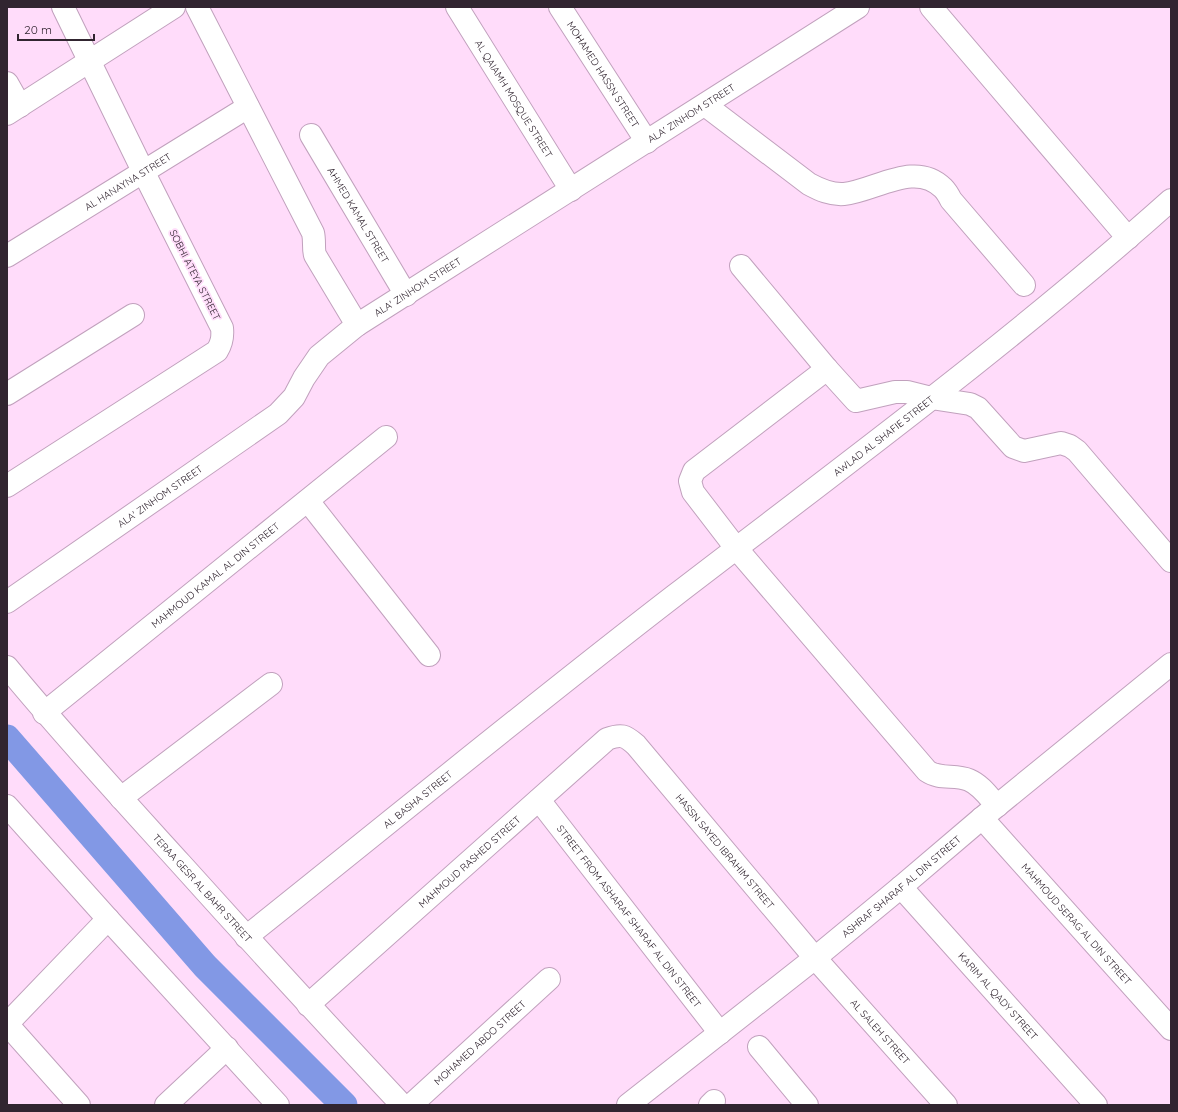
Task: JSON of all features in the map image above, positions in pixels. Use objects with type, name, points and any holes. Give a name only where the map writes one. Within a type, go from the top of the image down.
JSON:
[{"type":"street","name":"SOBHI ATEYA STREET","points":[[7,486],[217,351],[222,344],[223,336],[222,328],[63,7]]},
{"type":"street","points":[[7,83],[13,110],[174,7]]},
{"type":"street","points":[[197,7],[313,233],[315,240],[313,249],[315,256],[357,325]]},
{"type":"street","name":"AL QAIAMH MOSQUE STREET","points":[[457,7],[572,190]]},
{"type":"street","name":"MOHAMED HASSN STREET","points":[[560,7],[647,142]]},
{"type":"street","name":"ALA' ZINHOM STREET","points":[[7,602],[278,414],[294,397],[304,378],[319,356],[357,325],[572,190],[858,7]]},
{"type":"street","points":[[931,7],[1128,238]]},
{"type":"street","points":[[705,105],[809,184],[820,190],[843,194],[855,192],[900,178],[915,176],[930,179],[943,188],[951,200],[1024,285]]},
{"type":"street","name":"AL HANAYNA STREET","points":[[7,256],[248,107]]},
{"type":"street","name":"AHMED KAMAL STREET","points":[[311,135],[406,295]]},
{"type":"street","name":"AWLAD AL SHAFIE STREET","points":[[589,662],[930,398],[1128,238],[1171,200]]},
{"type":"street","points":[[741,266],[856,402],[895,392],[907,392],[930,398],[970,404],[978,408],[1013,447],[1024,451],[1061,442],[1070,446],[1077,451],[1171,561]]},
{"type":"street","points":[[7,394],[133,315]]},
{"type":"street","name":"MAHMOUD SERAG AL DIN STREET","points":[[827,369],[694,471],[690,482],[693,492],[736,548],[927,771],[940,777],[970,780],[981,789],[989,812],[1171,1029]]},
{"type":"street","name":"MAHMOUD KAMAL AL DIN STREET","points":[[44,713],[386,437]]},
{"type":"street","points":[[308,501],[429,655]]},
{"type":"street","name":"AL BASHA STREET","points":[[246,937],[589,662]]},
{"type":"street","name":"ASHRAF SHARAF AL DIN STREET","points":[[628,1105],[815,958],[989,812],[1171,664]]},
{"type":"street","name":"TERAA GESR AL BAHR STREET","points":[[7,667],[44,713],[246,937],[402,1105]]},
{"type":"street","points":[[121,798],[271,684]]},
{"type":"street","name":"MAHMOUD RASHED STREET","points":[[308,1005],[607,740],[620,735],[629,738],[636,745]]},
{"type":"street","name":"HASSN SAYED IBRAHIM STREET","points":[[636,745],[815,958]]},
{"type":"street","name":"STREET FROM ASHARAF SHARAF AL DIN STREET","points":[[538,800],[720,1033]]},
{"type":"street","points":[[7,806],[278,1105]]},
{"type":"street","name":"KARIM AL QADY STREET","points":[[901,887],[1096,1105]]},
{"type":"street","points":[[80,1105],[7,1024],[108,919]]},
{"type":"street","name":"AL SALEH STREET","points":[[815,958],[946,1105]]},
{"type":"street","name":"MOHAMED ABDO STREET","points":[[411,1105],[549,979]]},
{"type":"street","points":[[759,1047],[807,1105]]},
{"type":"street","points":[[166,1105],[227,1048]]},
{"type":"waterway","points":[[7,738],[205,966],[344,1105]]}]
